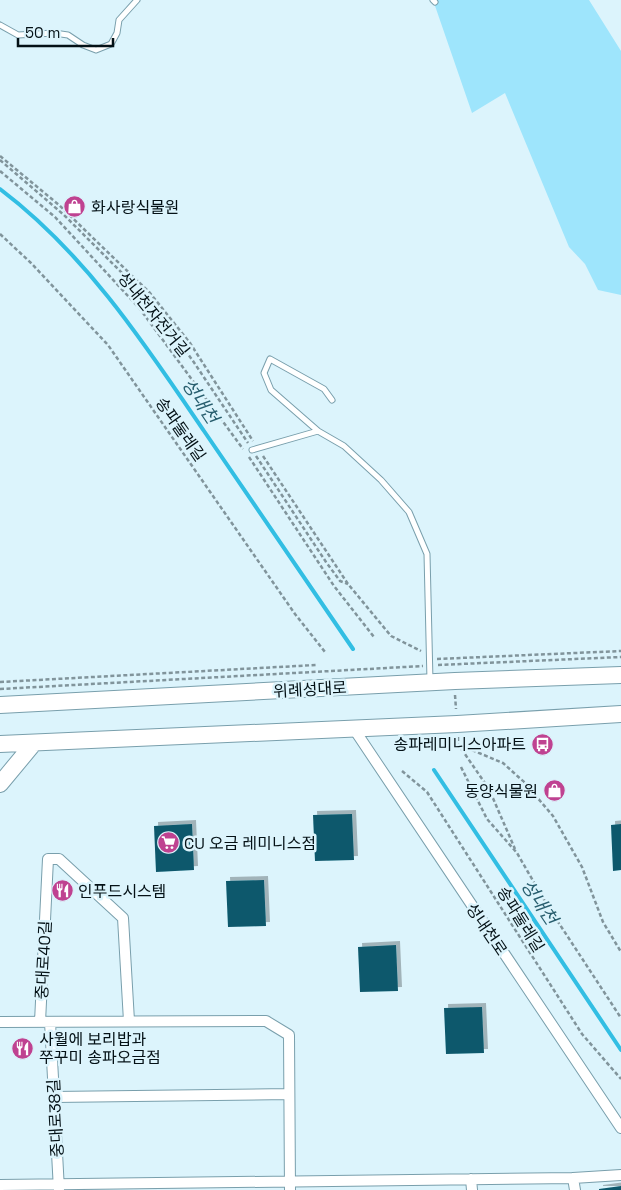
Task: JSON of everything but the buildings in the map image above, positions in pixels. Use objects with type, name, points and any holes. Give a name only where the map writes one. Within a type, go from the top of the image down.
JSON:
[{"type":"main road","name":"위례성대로","points":[[0,706],[430,682],[621,675]]},
{"type":"main road","points":[[0,744],[354,729],[621,714]]},
{"type":"main road","points":[[0,784],[34,743]]},
{"type":"street","name":"성내천로","points":[[354,729],[621,1128]]},
{"type":"street","name":"중대로40길","points":[[40,1022],[48,859],[58,859],[123,918],[129,1022]]},
{"type":"street","name":"중대로40길","points":[[0,1022],[266,1021],[289,1034],[290,1186]]},
{"type":"street","name":"중대로38길","points":[[50,1022],[59,1187]]},
{"type":"street","points":[[54,1097],[289,1094]]},
{"type":"street","points":[[0,1185],[59,1187],[472,1185],[621,1175]]},
{"type":"street","points":[[573,1178],[575,1190]]},
{"type":"lane","points":[[0,25],[18,34],[54,33],[68,35],[83,45],[96,50],[111,44],[117,33],[119,20],[137,0]]},
{"type":"lane","points":[[332,400],[324,390],[270,359],[264,373],[271,390],[318,431],[344,446],[381,480],[409,512],[427,554],[430,682]]},
{"type":"lane","points":[[255,449],[318,431]]},
{"type":"path","points":[[0,156],[59,205],[150,293],[190,343],[326,562],[340,581],[348,584]]},
{"type":"path","points":[[0,160],[64,214],[149,300],[348,584],[391,636],[429,660],[454,664],[621,657]]},
{"type":"path","name":"성내천자전거길","points":[[0,171],[55,217],[140,309],[246,452],[334,586],[374,637]]},
{"type":"path","name":"송파둘레길","points":[[0,234],[31,263],[108,345],[295,614],[325,652]]},
{"type":"path","points":[[429,660],[621,651]]},
{"type":"path","points":[[453,658],[458,744],[489,789],[517,853],[547,905],[621,1018]]},
{"type":"path","name":"위례성대로","points":[[0,689],[419,666],[429,660]]},
{"type":"path","points":[[0,682],[316,665]]},
{"type":"path","points":[[472,750],[503,763],[524,782],[553,816],[582,867],[603,922],[621,952]]},
{"type":"path","points":[[461,767],[487,819],[517,853]]},
{"type":"path","name":"송파둘레길","points":[[402,771],[427,792],[582,1034],[621,1079]]},
{"type":"shaded area","points":[[433,0],[589,0],[621,51],[621,295],[598,290],[585,264],[569,247],[505,93],[472,113]]},
{"type":"waterway","name":"성내천","points":[[0,189],[31,214],[112,301],[159,365],[353,649]]},
{"type":"waterway","name":"성내천","points":[[434,770],[621,1050]]},
{"type":"place","name":"화사랑식물원","points":[[75,207]]},
{"type":"place","name":"송파레미니스아파트","points":[[542,744]]},
{"type":"place","name":"동양식물원","points":[[554,791]]},
{"type":"place","name":"CU 오금 레미니스점","points":[[168,843]]},
{"type":"place","name":"인푸드시스템","points":[[62,891]]},
{"type":"place","name":"사월에 보리밥과 쭈꾸미 송파오금점","points":[[23,1048]]}]
